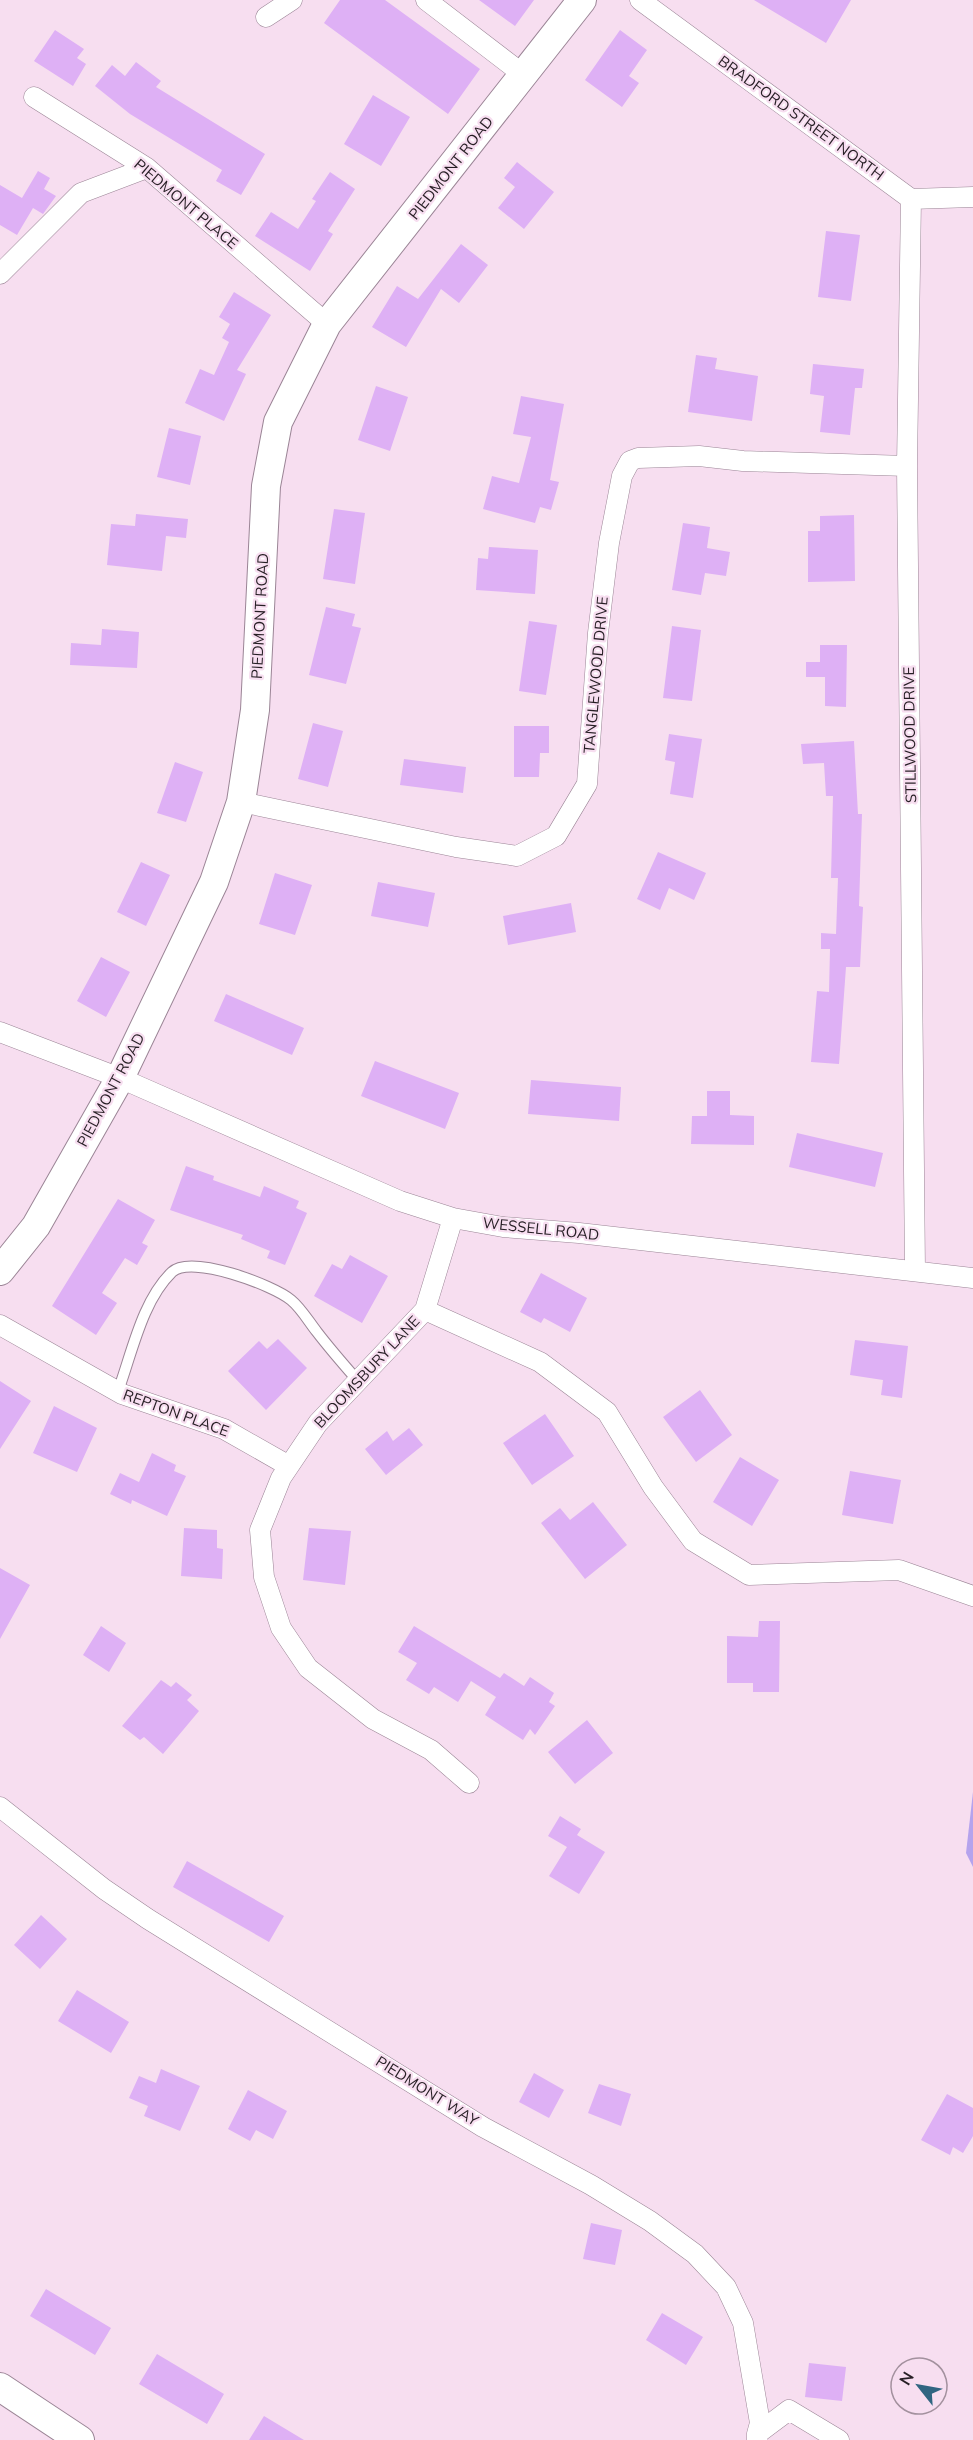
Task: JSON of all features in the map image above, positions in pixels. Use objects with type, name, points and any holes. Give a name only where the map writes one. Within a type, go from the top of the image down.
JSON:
[{"type":"street","points":[[266,17],[292,0]]},
{"type":"street","points":[[426,0],[524,75]]},
{"type":"street","name":"PIEDMONT ROAD","points":[[0,1271],[36,1226],[120,1078],[214,882],[241,801],[255,710],[268,476],[278,422],[327,324],[582,0]]},
{"type":"street","name":"BRADFORD STREET NORTH","points":[[640,0],[911,199]]},
{"type":"street","name":"PIEDMONT PLACE","points":[[34,97],[147,168],[327,324]]},
{"type":"street","points":[[0,274],[81,193],[147,168]]},
{"type":"street","points":[[911,199],[973,197]]},
{"type":"street","name":"STILLWOOD DRIVE","points":[[911,199],[907,466],[915,1271]]},
{"type":"street","name":"TANGLEWOOD DRIVE","points":[[241,801],[456,847],[517,856],[556,836],[586,784],[598,633],[609,543],[622,476],[630,462],[638,458],[699,456],[743,461],[907,466]]},
{"type":"street","name":"WESSELL ROAD","points":[[0,1032],[120,1078],[400,1200],[453,1218],[503,1227],[591,1234],[973,1278]]},
{"type":"street","name":"BLOOMSBURY LANE","points":[[453,1218],[425,1310],[318,1423],[281,1478],[260,1530],[264,1577],[281,1628],[308,1668],[372,1719],[431,1750],[469,1783]]},
{"type":"street","points":[[425,1310],[540,1362],[607,1412],[653,1487],[693,1541],[749,1575],[899,1570],[973,1596]]},
{"type":"street","name":"REPTON PLACE","points":[[0,1325],[118,1392],[224,1429],[289,1466]]},
{"type":"street","name":"PIEDMONT WAY","points":[[0,1808],[104,1889],[148,1919],[483,2127],[640,2215],[695,2254],[726,2288],[743,2323],[760,2423],[757,2437]]},
{"type":"street","points":[[0,2387],[80,2440]]},
{"type":"street","name":"PIEDMONT WAY","points":[[757,2437],[789,2410],[839,2440]]},
{"type":"lane","points":[[118,1392],[145,1316],[159,1287],[174,1270],[191,1264],[271,1289],[292,1301],[358,1382]]},
{"type":"shaded area","points":[[973,1792],[973,1867],[966,1853]]},
{"type":"building","points":[[340,0],[385,0],[480,69],[448,114],[324,23]]},
{"type":"building","points":[[479,0],[534,0],[515,26]]},
{"type":"building","points":[[754,0],[851,0],[826,43]]},
{"type":"building","points":[[55,30],[84,49],[77,58],[86,64],[73,86],[34,61]]},
{"type":"building","points":[[620,30],[647,50],[629,76],[639,83],[622,107],[585,80]]},
{"type":"building","points":[[136,62],[161,81],[156,87],[265,154],[241,195],[216,181],[222,170],[130,114],[95,86],[112,65],[125,76]]},
{"type":"building","points":[[373,95],[410,117],[381,166],[344,144]]},
{"type":"building","points":[[517,162],[554,192],[524,229],[498,208],[515,187],[504,178]]},
{"type":"building","points":[[38,171],[50,178],[44,189],[56,196],[43,214],[33,208],[17,235],[0,225],[0,185],[22,198]]},
{"type":"building","points":[[330,172],[355,189],[328,231],[333,234],[310,271],[255,236],[271,212],[298,229],[316,201],[312,199]]},
{"type":"building","points":[[826,231],[860,235],[851,301],[818,297]]},
{"type":"building","points":[[461,244],[488,265],[459,303],[441,289],[406,347],[372,327],[397,286],[418,299]]},
{"type":"building","points":[[234,292],[271,315],[237,370],[246,374],[224,421],[185,403],[200,369],[214,375],[229,342],[222,338],[230,324],[219,317]]},
{"type":"building","points":[[696,355],[717,358],[715,369],[758,376],[752,421],[688,412]]},
{"type":"building","points":[[813,364],[864,369],[862,388],[855,388],[850,435],[820,432],[824,396],[810,394]]},
{"type":"building","points":[[376,386],[408,397],[390,451],[358,440]]},
{"type":"building","points":[[521,396],[564,404],[550,480],[559,482],[551,510],[540,507],[535,523],[483,509],[492,476],[519,483],[531,437],[513,434]]},
{"type":"building","points":[[169,428],[201,436],[190,485],[157,477]]},
{"type":"building","points":[[334,509],[365,513],[355,584],[323,579]]},
{"type":"building","points":[[136,514],[188,519],[186,538],[166,536],[162,571],[107,565],[111,524],[135,526]]},
{"type":"building","points":[[854,515],[855,581],[808,582],[808,531],[820,531],[820,516]]},
{"type":"building","points":[[683,523],[710,527],[707,548],[730,552],[726,576],[705,573],[701,595],[672,590]]},
{"type":"building","points":[[489,547],[538,550],[535,594],[476,590],[478,558],[488,559]]},
{"type":"building","points":[[326,607],[355,614],[352,626],[361,628],[346,684],[309,675]]},
{"type":"building","points":[[529,621],[557,625],[546,695],[519,691]]},
{"type":"building","points":[[672,626],[701,630],[692,701],[663,698]]},
{"type":"building","points":[[102,629],[139,632],[137,668],[70,665],[71,643],[101,645]]},
{"type":"building","points":[[820,645],[847,645],[846,707],[825,706],[825,677],[806,677],[806,662],[820,662]]},
{"type":"building","points":[[313,723],[343,731],[328,787],[298,779]]},
{"type":"building","points":[[514,726],[549,726],[549,753],[540,753],[539,777],[514,777]]},
{"type":"building","points":[[669,734],[702,739],[693,798],[670,794],[675,762],[665,760]]},
{"type":"building","points":[[854,741],[858,814],[862,814],[859,906],[863,907],[860,967],[846,967],[839,1064],[811,1062],[817,991],[829,992],[830,949],[821,949],[821,933],[836,934],[838,878],[831,878],[833,796],[826,796],[824,763],[803,764],[801,744]]},
{"type":"building","points":[[404,759],[466,767],[463,793],[400,785]]},
{"type":"building","points":[[175,762],[203,772],[186,822],[157,813]]},
{"type":"building","points":[[658,852],[706,873],[694,900],[669,888],[660,910],[637,899]]},
{"type":"building","points":[[141,862],[170,875],[146,926],[117,912]]},
{"type":"building","points":[[275,873],[312,885],[295,935],[259,924]]},
{"type":"building","points":[[378,882],[435,893],[428,927],[371,916]]},
{"type":"building","points":[[571,903],[576,932],[508,945],[503,916]]},
{"type":"building","points":[[101,957],[130,972],[106,1017],[77,1001]]},
{"type":"building","points":[[226,994],[304,1028],[292,1055],[214,1021]]},
{"type":"building","points":[[375,1061],[459,1093],[445,1129],[361,1096]]},
{"type":"building","points":[[531,1080],[621,1087],[619,1121],[528,1114]]},
{"type":"building","points":[[707,1091],[730,1091],[730,1115],[754,1116],[754,1145],[691,1144],[692,1116],[707,1116]]},
{"type":"building","points":[[797,1133],[883,1153],[875,1187],[789,1167]]},
{"type":"building","points":[[186,1166],[214,1176],[213,1180],[260,1197],[264,1186],[299,1201],[296,1208],[307,1213],[285,1265],[267,1258],[270,1251],[241,1239],[243,1235],[170,1210]]},
{"type":"building","points":[[118,1199],[155,1220],[142,1243],[148,1246],[137,1265],[125,1258],[102,1293],[117,1303],[96,1335],[52,1306]]},
{"type":"building","points":[[350,1255],[388,1276],[362,1323],[314,1296],[332,1264],[342,1269]]},
{"type":"building","points":[[541,1273],[587,1298],[570,1332],[544,1318],[541,1323],[520,1312]]},
{"type":"building","points":[[278,1339],[307,1368],[266,1410],[228,1371],[259,1341],[267,1349]]},
{"type":"building","points":[[855,1340],[908,1346],[902,1398],[881,1395],[883,1380],[850,1375]]},
{"type":"building","points":[[0,1381],[31,1401],[0,1449]]},
{"type":"building","points":[[700,1390],[732,1435],[696,1462],[663,1417]]},
{"type":"building","points":[[54,1406],[97,1428],[77,1472],[33,1453]]},
{"type":"building","points":[[545,1414],[574,1456],[532,1485],[503,1443]]},
{"type":"building","points":[[409,1428],[423,1445],[386,1475],[365,1449],[387,1431],[393,1441]]},
{"type":"building","points":[[152,1453],[176,1465],[174,1471],[186,1476],[167,1516],[132,1500],[131,1504],[110,1494],[120,1473],[139,1482]]},
{"type":"building","points":[[740,1457],[779,1480],[752,1526],[713,1502]]},
{"type":"building","points":[[850,1471],[901,1480],[893,1524],[842,1515]]},
{"type":"building","points":[[593,1502],[627,1545],[585,1579],[541,1523],[560,1508],[570,1520]]},
{"type":"building","points":[[184,1528],[217,1530],[217,1548],[223,1549],[222,1579],[181,1576]]},
{"type":"building","points":[[309,1528],[351,1531],[345,1585],[303,1580]]},
{"type":"building","points":[[0,1568],[30,1585],[0,1639]]},
{"type":"building","points":[[759,1621],[780,1621],[779,1692],[753,1692],[753,1683],[727,1683],[727,1636],[758,1637]]},
{"type":"building","points":[[101,1626],[126,1643],[109,1672],[83,1655]]},
{"type":"building","points":[[414,1626],[500,1678],[504,1673],[524,1686],[530,1677],[554,1693],[549,1702],[555,1706],[535,1735],[530,1729],[523,1740],[485,1715],[496,1697],[471,1681],[458,1702],[434,1687],[429,1694],[406,1680],[417,1663],[398,1652]]},
{"type":"building","points":[[161,1680],[171,1687],[176,1682],[192,1695],[187,1700],[199,1711],[163,1754],[144,1737],[140,1740],[122,1726]]},
{"type":"building","points":[[587,1720],[613,1753],[575,1784],[548,1752]]},
{"type":"building","points":[[560,1816],[581,1829],[577,1835],[605,1852],[579,1894],[549,1876],[567,1847],[548,1836]]},
{"type":"building","points":[[187,1861],[284,1916],[269,1942],[173,1887]]},
{"type":"building","points":[[41,1915],[67,1939],[40,1969],[14,1945]]},
{"type":"building","points":[[77,1990],[129,2022],[111,2053],[58,2021]]},
{"type":"building","points":[[161,2069],[200,2086],[180,2131],[144,2116],[148,2106],[129,2098],[139,2076],[156,2083]]},
{"type":"building","points":[[534,2073],[564,2090],[549,2118],[519,2102]]},
{"type":"building","points":[[599,2084],[631,2094],[621,2126],[588,2113]]},
{"type":"building","points":[[248,2090],[287,2111],[273,2139],[256,2130],[250,2141],[228,2129]]},
{"type":"building","points":[[947,2094],[973,2108],[973,2136],[963,2153],[953,2147],[950,2155],[921,2140]]},
{"type":"building","points":[[591,2223],[622,2230],[615,2265],[583,2259]]},
{"type":"building","points":[[46,2289],[111,2328],[95,2355],[30,2316]]},
{"type":"building","points":[[662,2313],[703,2337],[686,2365],[646,2340]]},
{"type":"building","points":[[157,2354],[224,2394],[207,2424],[139,2384]]},
{"type":"building","points":[[809,2363],[846,2367],[842,2401],[805,2397]]},
{"type":"building","points":[[264,2416],[304,2440],[249,2440]]}]
